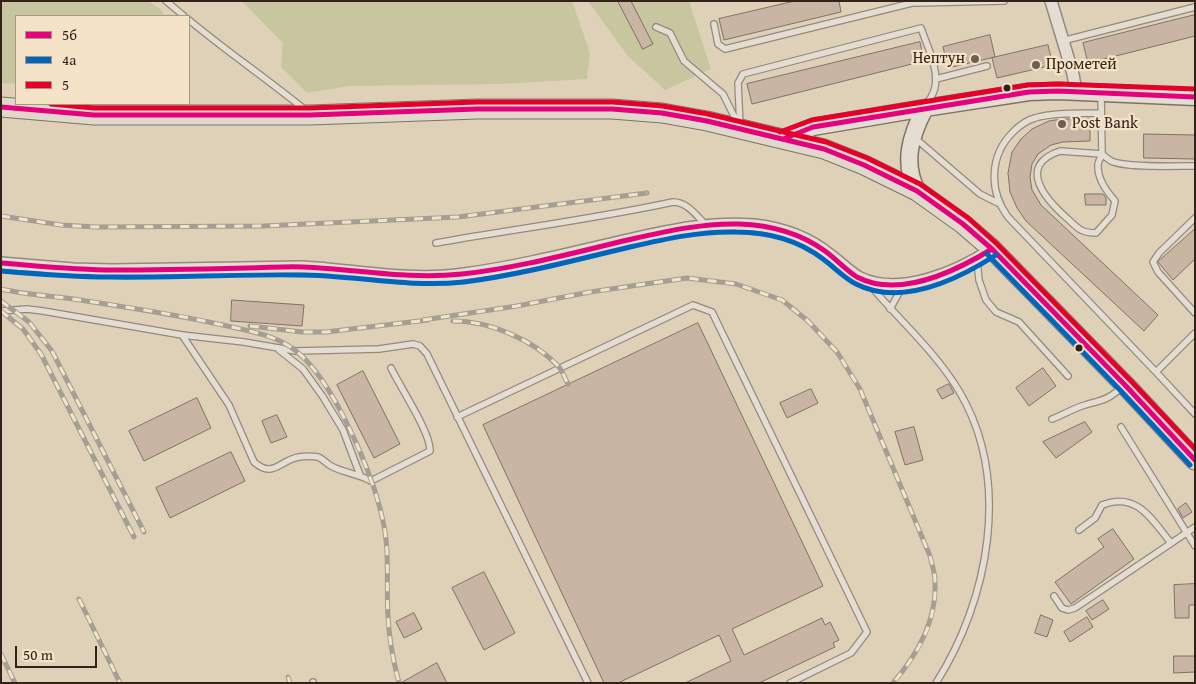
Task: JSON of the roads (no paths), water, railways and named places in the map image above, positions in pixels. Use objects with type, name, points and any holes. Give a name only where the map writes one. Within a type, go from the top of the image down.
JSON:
[{"type":"main road","points":[[783,139],[813,127],[1029,92],[1195,97]]},
{"type":"main road","points":[[1,107],[94,115],[310,115],[477,109],[612,109],[662,113],[824,149],[864,165],[917,191],[963,224],[985,255],[1124,385],[1195,460]]},
{"type":"main road","points":[[917,191],[911,179],[908,166],[914,129],[925,108]]},
{"type":"street","points":[[1051,1],[1076,92]]},
{"type":"street","points":[[1,263],[112,270],[302,267],[408,278],[435,278],[507,268],[705,224],[753,225],[777,228],[798,235],[820,247],[858,277],[893,285],[924,280],[960,268],[985,255]]},
{"type":"lane","points":[[166,1],[183,15]]},
{"type":"lane","points":[[714,24],[718,44],[724,49],[866,15],[905,2],[920,1]]},
{"type":"lane","points":[[905,2],[1004,1]]},
{"type":"lane","points":[[1062,41],[1195,7]]},
{"type":"lane","points":[[190,21],[214,41],[271,82],[310,115]]},
{"type":"lane","points":[[656,27],[670,33],[684,61],[723,94],[740,129]]},
{"type":"lane","points":[[740,129],[738,83],[743,74],[921,28],[931,56],[936,79],[935,90],[925,108]]},
{"type":"lane","points":[[936,79],[988,66]]},
{"type":"lane","points":[[1101,93],[1102,154],[1098,165],[1101,181],[1115,201],[1112,215],[1096,234],[1082,231],[1049,202],[1039,185],[1038,172],[1041,163],[1049,154],[1060,151],[1102,154],[1113,162],[1195,166]]},
{"type":"lane","points":[[1101,114],[1046,116],[1035,118],[1017,129],[1003,143],[996,161],[994,183],[1000,204],[1008,217],[1195,414]]},
{"type":"lane","points":[[913,137],[980,194],[1000,204]]},
{"type":"lane","points":[[436,243],[521,228],[621,214],[673,202],[680,202],[688,207],[705,224]]},
{"type":"lane","points":[[1195,218],[1159,253],[1153,262],[1158,272],[1195,313]]},
{"type":"lane","points":[[985,255],[979,280],[986,300],[996,312],[1019,322],[1068,376]]},
{"type":"lane","points":[[866,280],[890,309],[938,360],[958,390],[972,418],[980,442],[987,474],[989,492],[988,529],[980,583],[967,625],[936,683]]},
{"type":"lane","points":[[890,309],[907,283]]},
{"type":"lane","points":[[458,417],[693,305],[712,312],[867,632],[851,653],[790,683]]},
{"type":"lane","points":[[1,311],[27,309],[43,311],[182,335],[244,342],[296,351],[379,349],[403,344],[420,346],[427,354],[588,683]]},
{"type":"lane","points":[[1156,372],[1195,333]]},
{"type":"lane","points":[[182,335],[229,405],[254,462],[260,468],[268,470],[298,457],[318,457],[330,466],[360,475],[371,481],[430,451],[430,444],[425,432],[391,368]]},
{"type":"lane","points":[[278,349],[303,369],[323,397],[343,430],[360,475]]},
{"type":"lane","points":[[1052,419],[1083,406],[1104,401],[1124,385]]},
{"type":"lane","points":[[1121,427],[1195,546]]},
{"type":"lane","points":[[1080,530],[1095,518],[1102,505],[1119,501],[1135,504],[1143,509],[1171,543]]},
{"type":"lane","points":[[1054,596],[1062,608],[1068,610],[1075,608],[1195,527]]},
{"type":"railway","points":[[1,216],[61,225],[96,227],[263,226],[458,217],[647,193]]},
{"type":"railway","points":[[423,320],[687,278],[736,284],[782,300],[808,321],[837,352],[860,389],[930,556],[935,582],[933,610],[918,649],[893,683]]},
{"type":"railway","points":[[1,289],[201,320],[279,340],[296,351],[310,365],[338,406],[361,454],[378,501],[386,544],[389,633],[399,683]]},
{"type":"railway","points":[[1,301],[29,322],[52,351],[144,532]]},
{"type":"railway","points":[[1,311],[23,329],[41,354],[134,537]]},
{"type":"railway","points":[[250,326],[302,332],[326,332],[428,320]]},
{"type":"railway","points":[[453,321],[482,324],[496,328],[537,348],[559,367],[568,384]]},
{"type":"railway","points":[[79,599],[120,683]]},
{"type":"railway","points":[[1,654],[15,683]]},
{"type":"railway","points":[[288,677],[290,683]]},
{"type":"place","name":"Нептун","points":[[975,59]]},
{"type":"place","name":"Прометей","points":[[1036,65]]},
{"type":"place","name":"Post Bank","points":[[1062,124]]}]
